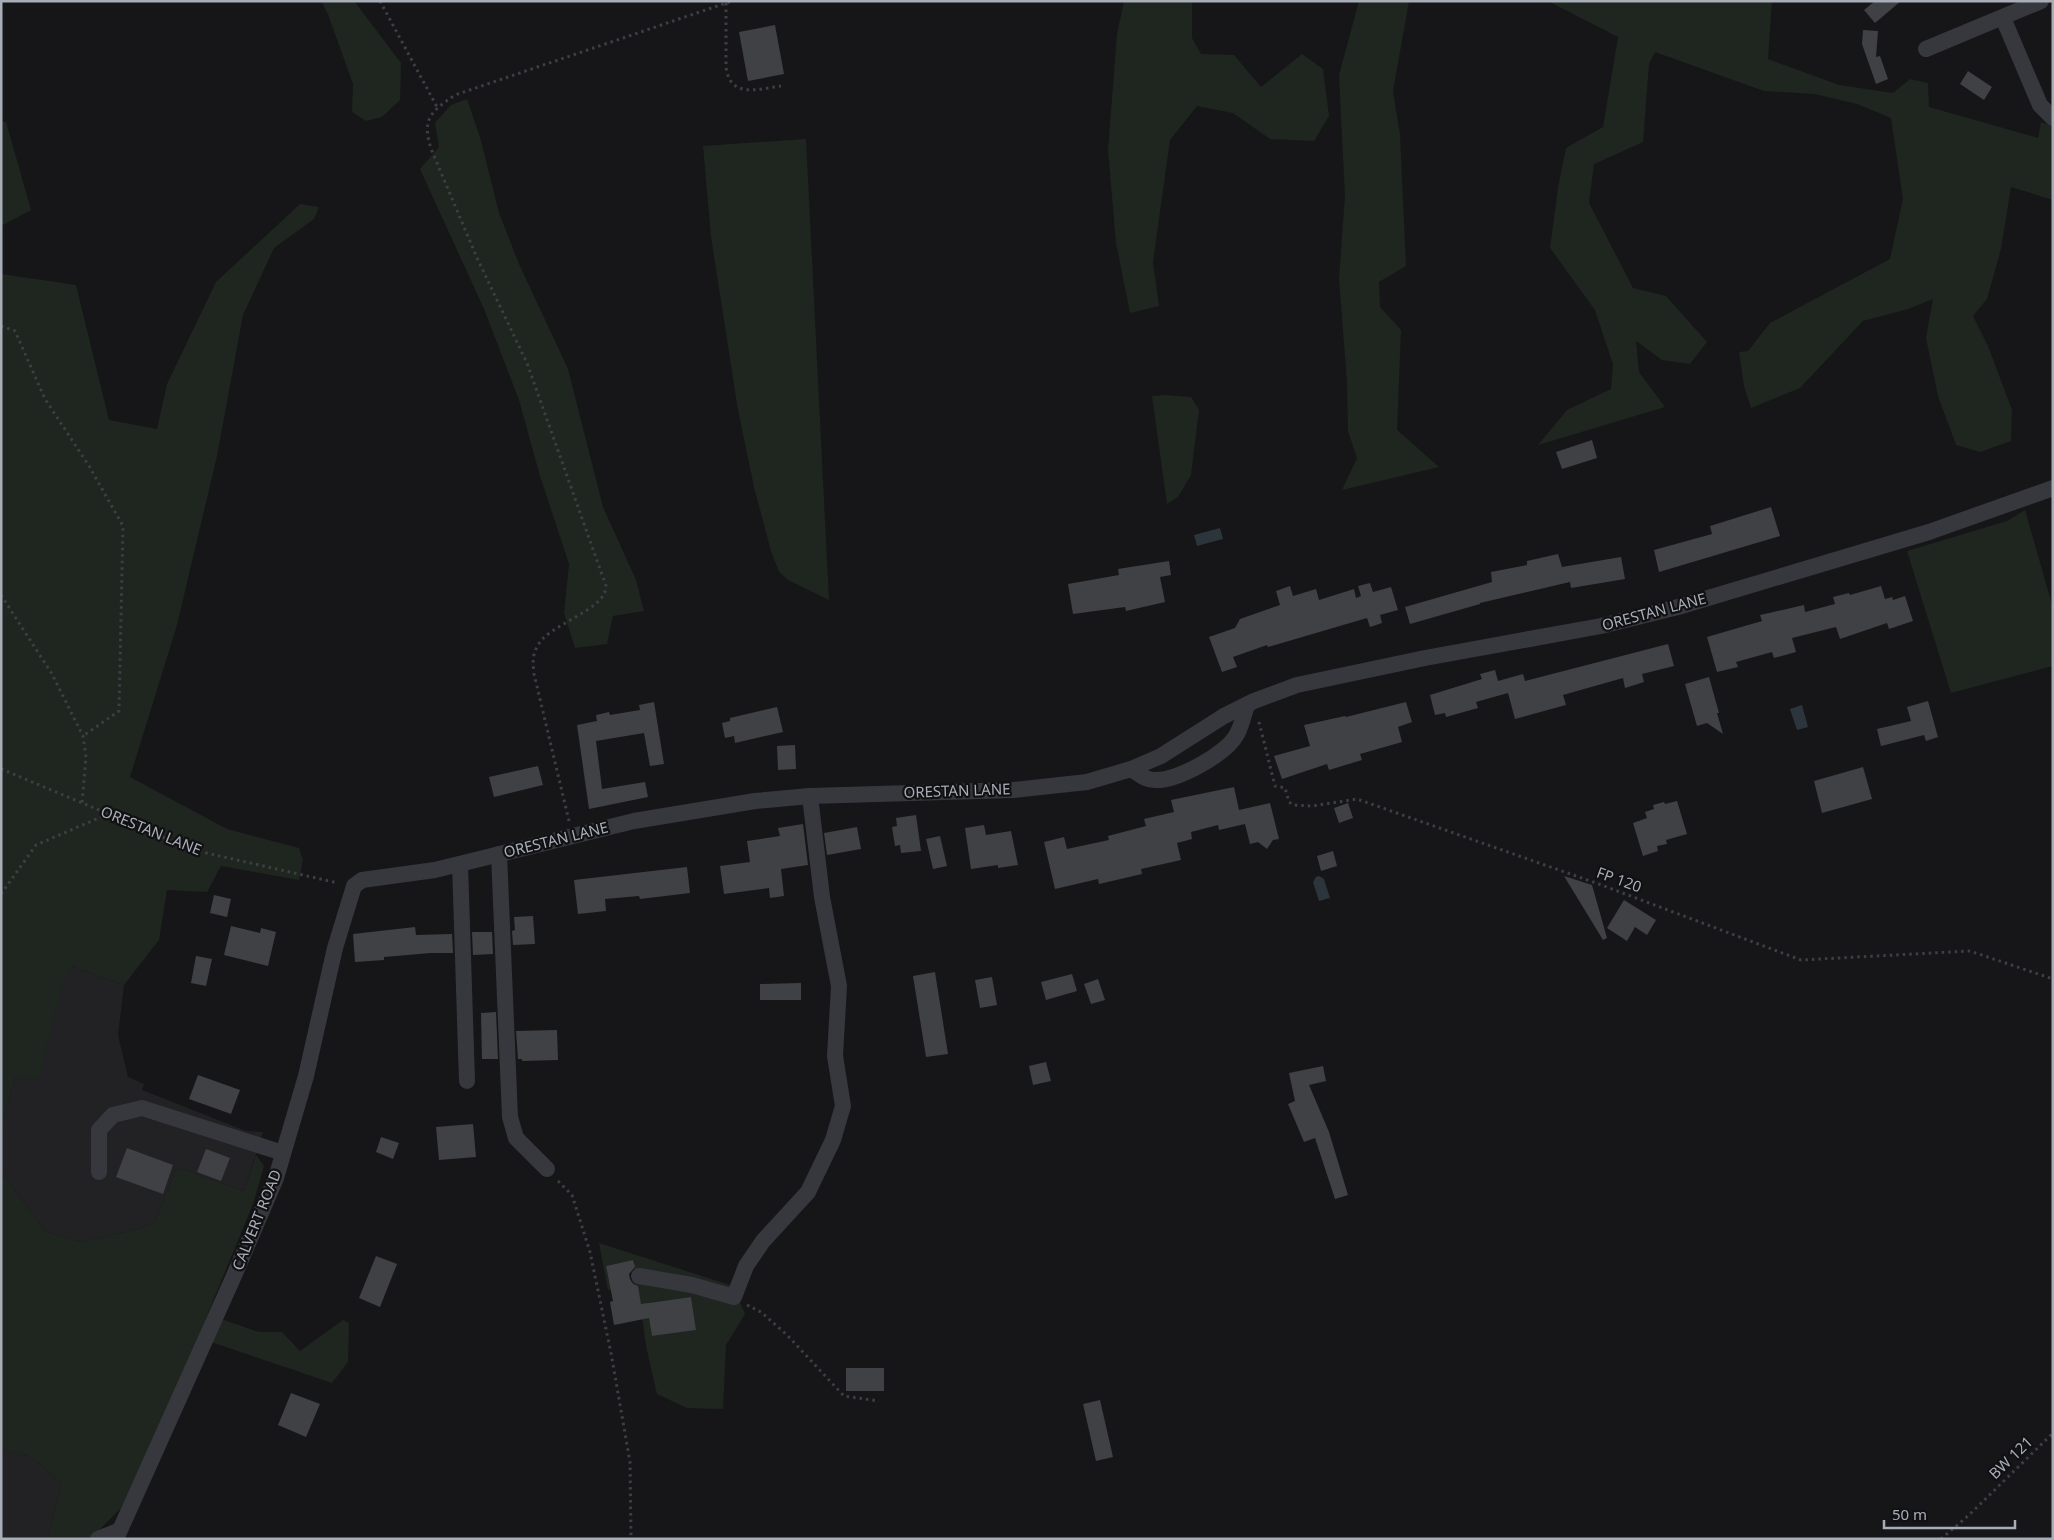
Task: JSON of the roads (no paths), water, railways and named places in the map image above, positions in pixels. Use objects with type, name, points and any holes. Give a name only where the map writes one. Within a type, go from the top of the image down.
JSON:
[{"type":"street","points":[[1926,49],[2041,1]]},
{"type":"street","points":[[2003,18],[2040,105],[2053,118]]},
{"type":"street","name":"ORESTAN LANE","points":[[354,886],[362,880],[370,878],[415,874],[634,821],[755,801],[810,796],[1050,787],[1087,782],[1131,769],[1161,756],[1224,716],[1250,703],[1318,679],[1453,652],[1601,626],[1678,607],[1929,532],[2053,488]]},
{"type":"street","points":[[1131,769],[1143,778],[1164,780],[1205,762],[1219,753],[1237,735],[1250,703]]},
{"type":"street","points":[[639,1276],[692,1285],[734,1297],[746,1266],[763,1241],[808,1192],[828,1155],[843,1106],[835,1056],[839,986],[822,897],[810,796]]},
{"type":"street","points":[[499,854],[510,1117],[516,1138],[547,1169]]},
{"type":"street","points":[[460,864],[467,1081]]},
{"type":"street","name":"CALVERT ROAD","points":[[117,1535],[234,1278],[276,1178],[306,1076],[335,948],[354,886]]},
{"type":"street","points":[[100,1172],[99,1130],[113,1115],[142,1108],[283,1153]]},
{"type":"street","points":[[98,1539],[117,1535]]}]
